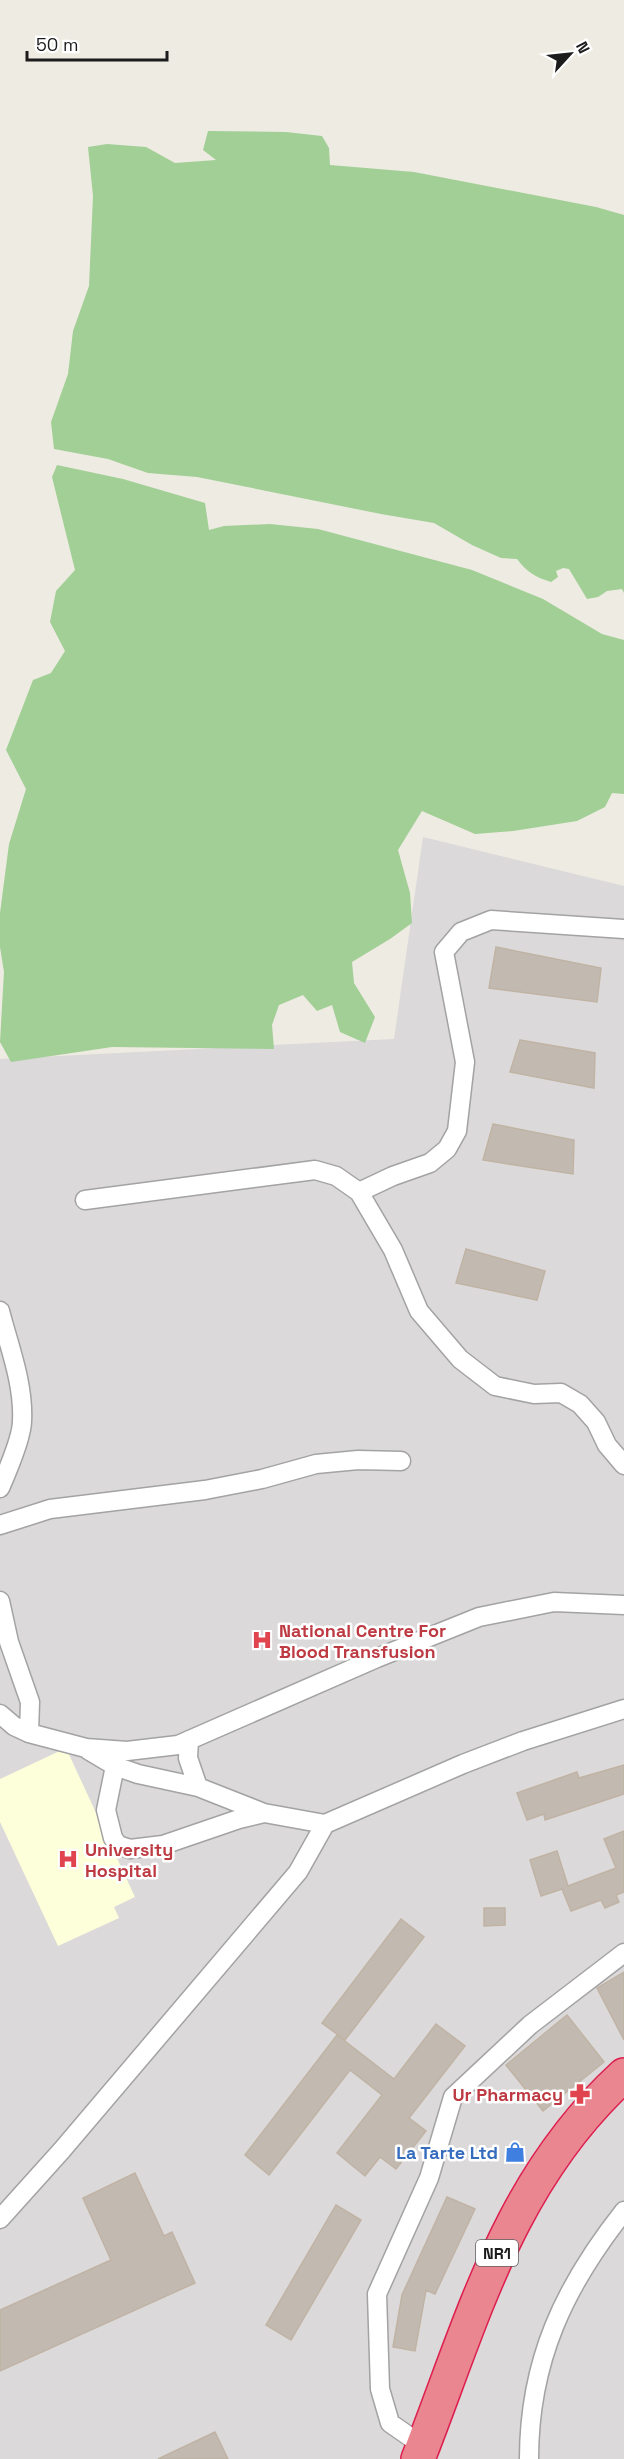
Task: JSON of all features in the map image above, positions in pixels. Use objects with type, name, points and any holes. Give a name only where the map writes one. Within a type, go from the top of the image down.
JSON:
[{"type":"highway","name":"NR1","points":[[420,2453],[495,2256],[516,2215],[544,2169],[568,2137],[590,2110],[624,2076]]},
{"type":"street","points":[[359,1192],[430,1162],[447,1149],[457,1131],[465,1062],[444,952],[461,932],[491,920],[624,928]]},
{"type":"street","points":[[85,1200],[315,1170],[336,1176],[359,1192],[393,1250],[419,1311],[460,1359],[495,1386],[534,1394],[561,1393],[580,1404],[596,1422],[608,1445],[624,1465]]},
{"type":"street","points":[[0,1311],[18,1378],[23,1422],[8,1471],[0,1488]]},
{"type":"street","points":[[0,1525],[50,1509],[205,1490],[262,1479],[316,1464],[358,1460],[401,1461]]},
{"type":"street","points":[[0,1601],[9,1642],[30,1702],[29,1733]]},
{"type":"street","points":[[0,1714],[14,1726],[29,1733],[86,1748],[128,1751],[178,1745],[377,1658],[479,1617],[554,1602],[624,1605]]},
{"type":"street","points":[[86,1748],[115,1766],[138,1774],[198,1787],[264,1813],[325,1824],[463,1764],[523,1741],[624,1709]]},
{"type":"street","points":[[189,1740],[188,1758],[198,1787]]},
{"type":"street","points":[[115,1766],[106,1810],[113,1838],[118,1845],[130,1849],[163,1845],[238,1819],[264,1813]]},
{"type":"street","points":[[0,2219],[62,2150],[298,1872],[325,1824]]},
{"type":"street","points":[[420,2453],[390,2423],[380,2389],[377,2294],[429,2178],[453,2097],[530,2025],[624,1953]]},
{"type":"street","points":[[529,2459],[536,2381],[552,2328],[576,2277],[624,2211]]},
{"type":"shaded area","points":[[423,837],[624,886],[624,2459],[0,2459],[0,1059],[394,1039]]},
{"type":"shaded area","name":"University Hospital","points":[[66,1748],[135,1897],[114,1907],[119,1918],[58,1946],[0,1822],[0,1779]]},
{"type":"green space","points":[[208,131],[286,132],[322,136],[329,148],[330,165],[414,172],[596,207],[624,215],[624,593],[622,589],[607,591],[598,597],[587,599],[569,569],[563,568],[556,571],[558,577],[551,582],[545,580],[528,571],[517,559],[501,558],[472,545],[434,523],[197,477],[148,473],[108,459],[54,449],[51,422],[68,374],[73,331],[89,286],[93,196],[88,147],[107,144],[146,147],[175,163],[216,160],[203,150]]},
{"type":"green space","points":[[57,465],[123,479],[205,503],[209,530],[224,526],[270,524],[318,529],[472,570],[543,599],[602,634],[624,640],[624,794],[612,793],[605,807],[577,821],[513,831],[475,834],[422,811],[398,850],[410,893],[412,923],[352,962],[354,983],[375,1017],[365,1043],[340,1032],[332,1005],[317,1011],[303,995],[279,1005],[272,1025],[274,1049],[112,1047],[11,1062],[0,1042],[4,972],[0,947],[0,913],[9,844],[26,789],[6,750],[33,680],[51,673],[65,651],[50,622],[56,591],[75,570],[52,477]]},
{"type":"building","points":[[496,947],[601,968],[597,1002],[489,988]]},
{"type":"building","points":[[520,1040],[595,1053],[594,1088],[510,1072]]},
{"type":"building","points":[[493,1124],[574,1140],[573,1174],[483,1160]]},
{"type":"building","points":[[466,1249],[545,1271],[537,1300],[456,1283]]},
{"type":"building","points":[[624,1765],[624,1794],[545,1820],[544,1814],[527,1820],[517,1793],[577,1772],[579,1778]]},
{"type":"building","points":[[624,1831],[624,1892],[616,1895],[619,1902],[605,1908],[601,1900],[571,1911],[562,1889],[541,1896],[530,1860],[557,1851],[568,1886],[616,1868],[604,1839]]},
{"type":"building","points":[[484,1908],[505,1908],[505,1925],[484,1926]]},
{"type":"building","points":[[401,1919],[424,1937],[345,2040],[322,2023]]},
{"type":"building","points":[[624,1972],[624,2040],[597,1988]]},
{"type":"building","points":[[567,2015],[604,2062],[543,2111],[506,2065]]},
{"type":"building","points":[[436,2024],[465,2046],[409,2118],[426,2131],[396,2169],[380,2157],[365,2176],[337,2153],[382,2095],[350,2070],[269,2175],[245,2155],[337,2035],[394,2079]]},
{"type":"building","points":[[135,2173],[164,2236],[172,2232],[195,2283],[0,2371],[0,2310],[111,2260],[83,2198]]},
{"type":"building","points":[[447,2197],[475,2209],[435,2294],[426,2290],[415,2351],[393,2347],[402,2295]]},
{"type":"building","points":[[336,2205],[361,2220],[291,2340],[266,2325]]},
{"type":"building","points":[[215,2432],[228,2459],[158,2459]]},
{"type":"place","name":"National Centre For Blood Transfusion","points":[[262,1640]]},
{"type":"place","name":"University Hospital","points":[[68,1859]]},
{"type":"place","name":"Ur Pharmacy","points":[[580,2094]]},
{"type":"place","name":"La Tarte Ltd","points":[[515,2152]]}]
